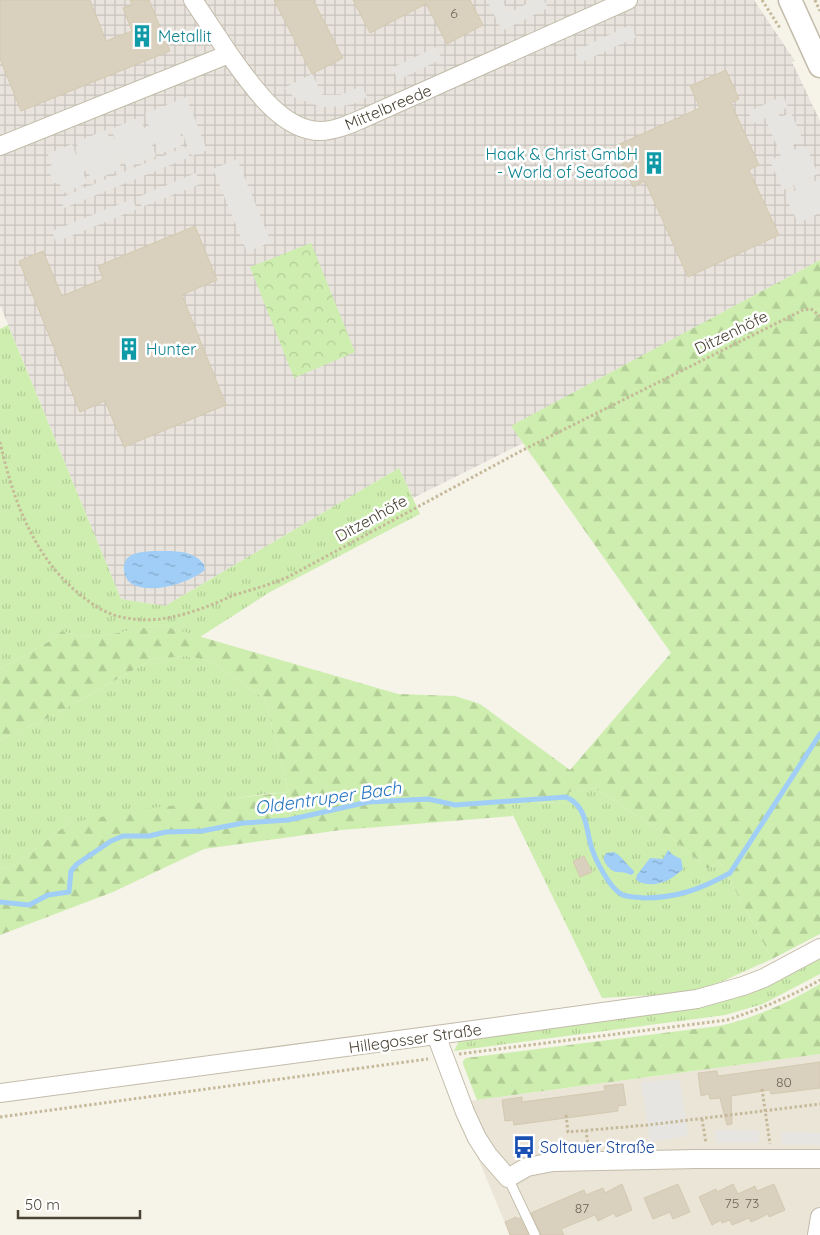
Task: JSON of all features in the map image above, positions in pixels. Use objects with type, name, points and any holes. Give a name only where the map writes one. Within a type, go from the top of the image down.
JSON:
[{"type":"street","name":"Mittelbreede","points":[[193,0],[229,54],[264,100],[286,118],[308,130],[331,130],[364,118],[628,0]]},
{"type":"street","points":[[790,0],[820,66]]},
{"type":"street","points":[[0,146],[229,54]]},
{"type":"street","name":"Hillegosser Straße","points":[[0,1093],[697,999],[764,978],[820,948]]},
{"type":"street","points":[[436,1035],[477,1138],[488,1155],[508,1178],[527,1167],[553,1162],[820,1159]]},
{"type":"street","points":[[817,1235],[820,1217]]},
{"type":"lane","points":[[508,1178],[534,1235]]},
{"type":"path","points":[[816,0],[820,12]]},
{"type":"path","name":"Ditzenhöfe","points":[[0,442],[12,487],[34,540],[51,566],[72,588],[98,609],[126,618],[169,618],[270,585],[288,577],[521,451],[803,310],[811,309],[820,316]]},
{"type":"path","points":[[0,1117],[444,1056],[727,1020],[793,995],[820,980]]},
{"type":"path","points":[[762,1089],[770,1143],[770,1159]]},
{"type":"path","points":[[566,1115],[568,1132],[648,1125],[820,1104]]},
{"type":"path","points":[[702,1118],[707,1159]]},
{"type":"shaded area","points":[[0,0],[754,0],[795,61],[792,62],[820,121],[820,260],[512,426],[523,443],[413,498],[399,468],[165,606],[121,599],[0,305]],"holes":[[[201,560],[205,569],[193,578],[164,587],[137,586]]]},
{"type":"shaded area","points":[[487,0],[502,0],[509,13],[534,0],[544,0],[548,8],[502,31]]},
{"type":"shaded area","points":[[630,25],[636,37],[580,63],[575,51]]},
{"type":"shaded area","points":[[436,47],[442,59],[398,80],[392,68]]},
{"type":"shaded area","points":[[312,74],[322,95],[340,95],[362,86],[367,97],[353,104],[321,107],[294,97],[284,88]]},
{"type":"shaded area","points":[[783,96],[788,107],[778,112],[780,117],[791,113],[803,140],[793,145],[795,150],[806,146],[818,174],[807,179],[810,183],[820,179],[820,213],[798,223],[785,195],[796,190],[794,185],[783,190],[770,161],[781,155],[765,118],[754,123],[748,112]]},
{"type":"shaded area","points":[[186,97],[207,150],[192,156],[182,133],[180,134],[184,144],[160,154],[155,143],[152,145],[156,156],[127,168],[121,156],[117,158],[122,169],[92,181],[87,170],[83,172],[87,183],[64,193],[59,182],[54,183],[47,167],[52,165],[48,154],[72,144],[76,155],[80,153],[76,142],[106,130],[111,141],[115,139],[111,129],[140,117],[144,128],[149,126],[145,114]]},
{"type":"shaded area","points":[[185,147],[190,157],[64,208],[60,198]]},
{"type":"shaded area","points":[[237,159],[271,242],[247,252],[213,169]]},
{"type":"shaded area","points":[[196,173],[200,184],[142,207],[138,197]]},
{"type":"shaded area","points":[[132,199],[137,209],[56,242],[52,231]]},
{"type":"shaded area","points":[[820,1054],[820,1235],[510,1235],[455,1103]]},
{"type":"shaded area","points":[[680,1079],[688,1136],[650,1142],[641,1082]]},
{"type":"shaded area","points":[[715,1130],[759,1131],[759,1143],[716,1143]]},
{"type":"shaded area","points":[[781,1132],[820,1133],[820,1145],[782,1144]]},
{"type":"green space","points":[[311,243],[355,352],[294,378],[250,267]]},
{"type":"green space","points":[[820,260],[820,934],[772,959],[720,862],[708,869],[676,841],[594,788],[569,792],[567,802],[509,805],[513,816],[341,830],[204,849],[113,892],[0,935],[0,869],[15,865],[69,823],[144,809],[289,792],[265,699],[210,661],[187,656],[153,659],[50,717],[0,740],[0,669],[48,642],[62,631],[82,637],[106,635],[160,625],[398,694],[455,696],[480,704],[570,770],[671,653],[511,426]]},
{"type":"green space","points":[[8,325],[121,599],[165,606],[399,468],[420,514],[270,592],[200,637],[160,625],[106,635],[82,637],[62,631],[48,642],[0,669],[0,329]]},
{"type":"green space","points":[[187,656],[210,661],[265,699],[289,792],[69,823],[15,865],[0,869],[0,740],[50,717],[153,659]]},
{"type":"green space","points":[[594,788],[676,841],[708,869],[720,862],[772,959],[691,993],[602,998],[508,805],[567,802],[568,792]]},
{"type":"green space","points":[[820,959],[820,974],[763,1004],[725,1015],[454,1051],[459,1041],[463,1039],[703,1007],[750,994]]},
{"type":"green space","points":[[820,984],[820,1054],[477,1100],[463,1064],[466,1058],[719,1026],[771,1009]]},
{"type":"water","points":[[154,551],[188,553],[204,564],[205,570],[180,583],[159,588],[140,587],[130,583],[124,571],[126,560],[133,554]]},
{"type":"water","points":[[668,850],[681,859],[683,869],[673,877],[657,884],[646,884],[636,879],[650,858],[663,859]]},
{"type":"water","points":[[614,852],[622,858],[634,873],[631,875],[615,872],[609,868],[604,858],[606,853]]},
{"type":"building","points":[[0,0],[90,0],[106,41],[132,31],[123,8],[132,5],[130,0],[149,0],[170,51],[21,111],[0,59]]},
{"type":"building","points":[[274,0],[313,0],[343,58],[312,74]]},
{"type":"building","points":[[353,0],[470,0],[483,25],[447,44],[426,4],[370,33]]},
{"type":"building","points":[[726,70],[739,99],[731,103],[759,165],[749,170],[779,235],[688,277],[645,181],[633,187],[615,146],[700,108],[690,86]]},
{"type":"building","name":"Hunter","points":[[195,226],[217,280],[182,295],[226,405],[124,447],[105,401],[80,412],[19,261],[43,251],[62,296],[103,279],[98,266]]},
{"type":"building","points":[[584,856],[592,872],[580,877],[573,861]]},
{"type":"building","points":[[820,1062],[820,1088],[771,1094],[770,1090],[731,1096],[732,1124],[727,1125],[720,1098],[710,1099],[709,1094],[701,1096],[698,1073],[717,1071],[718,1076]]},
{"type":"building","points":[[623,1084],[626,1105],[618,1106],[618,1111],[514,1125],[513,1120],[505,1121],[502,1100],[522,1097],[522,1102],[605,1091],[604,1086]]},
{"type":"building","points":[[622,1184],[632,1210],[616,1217],[614,1213],[598,1221],[595,1215],[561,1229],[564,1235],[541,1235],[531,1213],[584,1190],[586,1195],[603,1188],[605,1193]]},
{"type":"building","points":[[678,1184],[690,1212],[673,1219],[670,1212],[653,1219],[644,1198]]},
{"type":"building","points":[[733,1184],[738,1194],[755,1186],[757,1191],[774,1184],[785,1210],[769,1217],[768,1214],[751,1222],[749,1218],[732,1225],[730,1220],[722,1223],[721,1220],[712,1225],[699,1197],[716,1189],[717,1192]]},
{"type":"building","points":[[516,1217],[517,1219],[520,1218],[528,1235],[510,1235],[505,1222]]},
{"type":"waterway","name":"Oldentruper Bach","points":[[0,902],[29,905],[48,895],[69,892],[71,871],[77,864],[111,841],[123,836],[149,836],[166,832],[202,831],[243,823],[288,820],[368,802],[428,799],[455,805],[566,797],[574,802],[582,812],[594,854],[604,874],[617,891],[626,896],[643,898],[655,898],[688,892],[730,873],[820,734]]},
{"type":"place","name":"Metallit","points":[[142,36]]},
{"type":"place","name":"Haak & Christ GmbH - World of Seafood","points":[[654,163]]},
{"type":"place","name":"Hunter","points":[[129,349]]},
{"type":"place","name":"Soltauer Straße","points":[[524,1147]]}]
